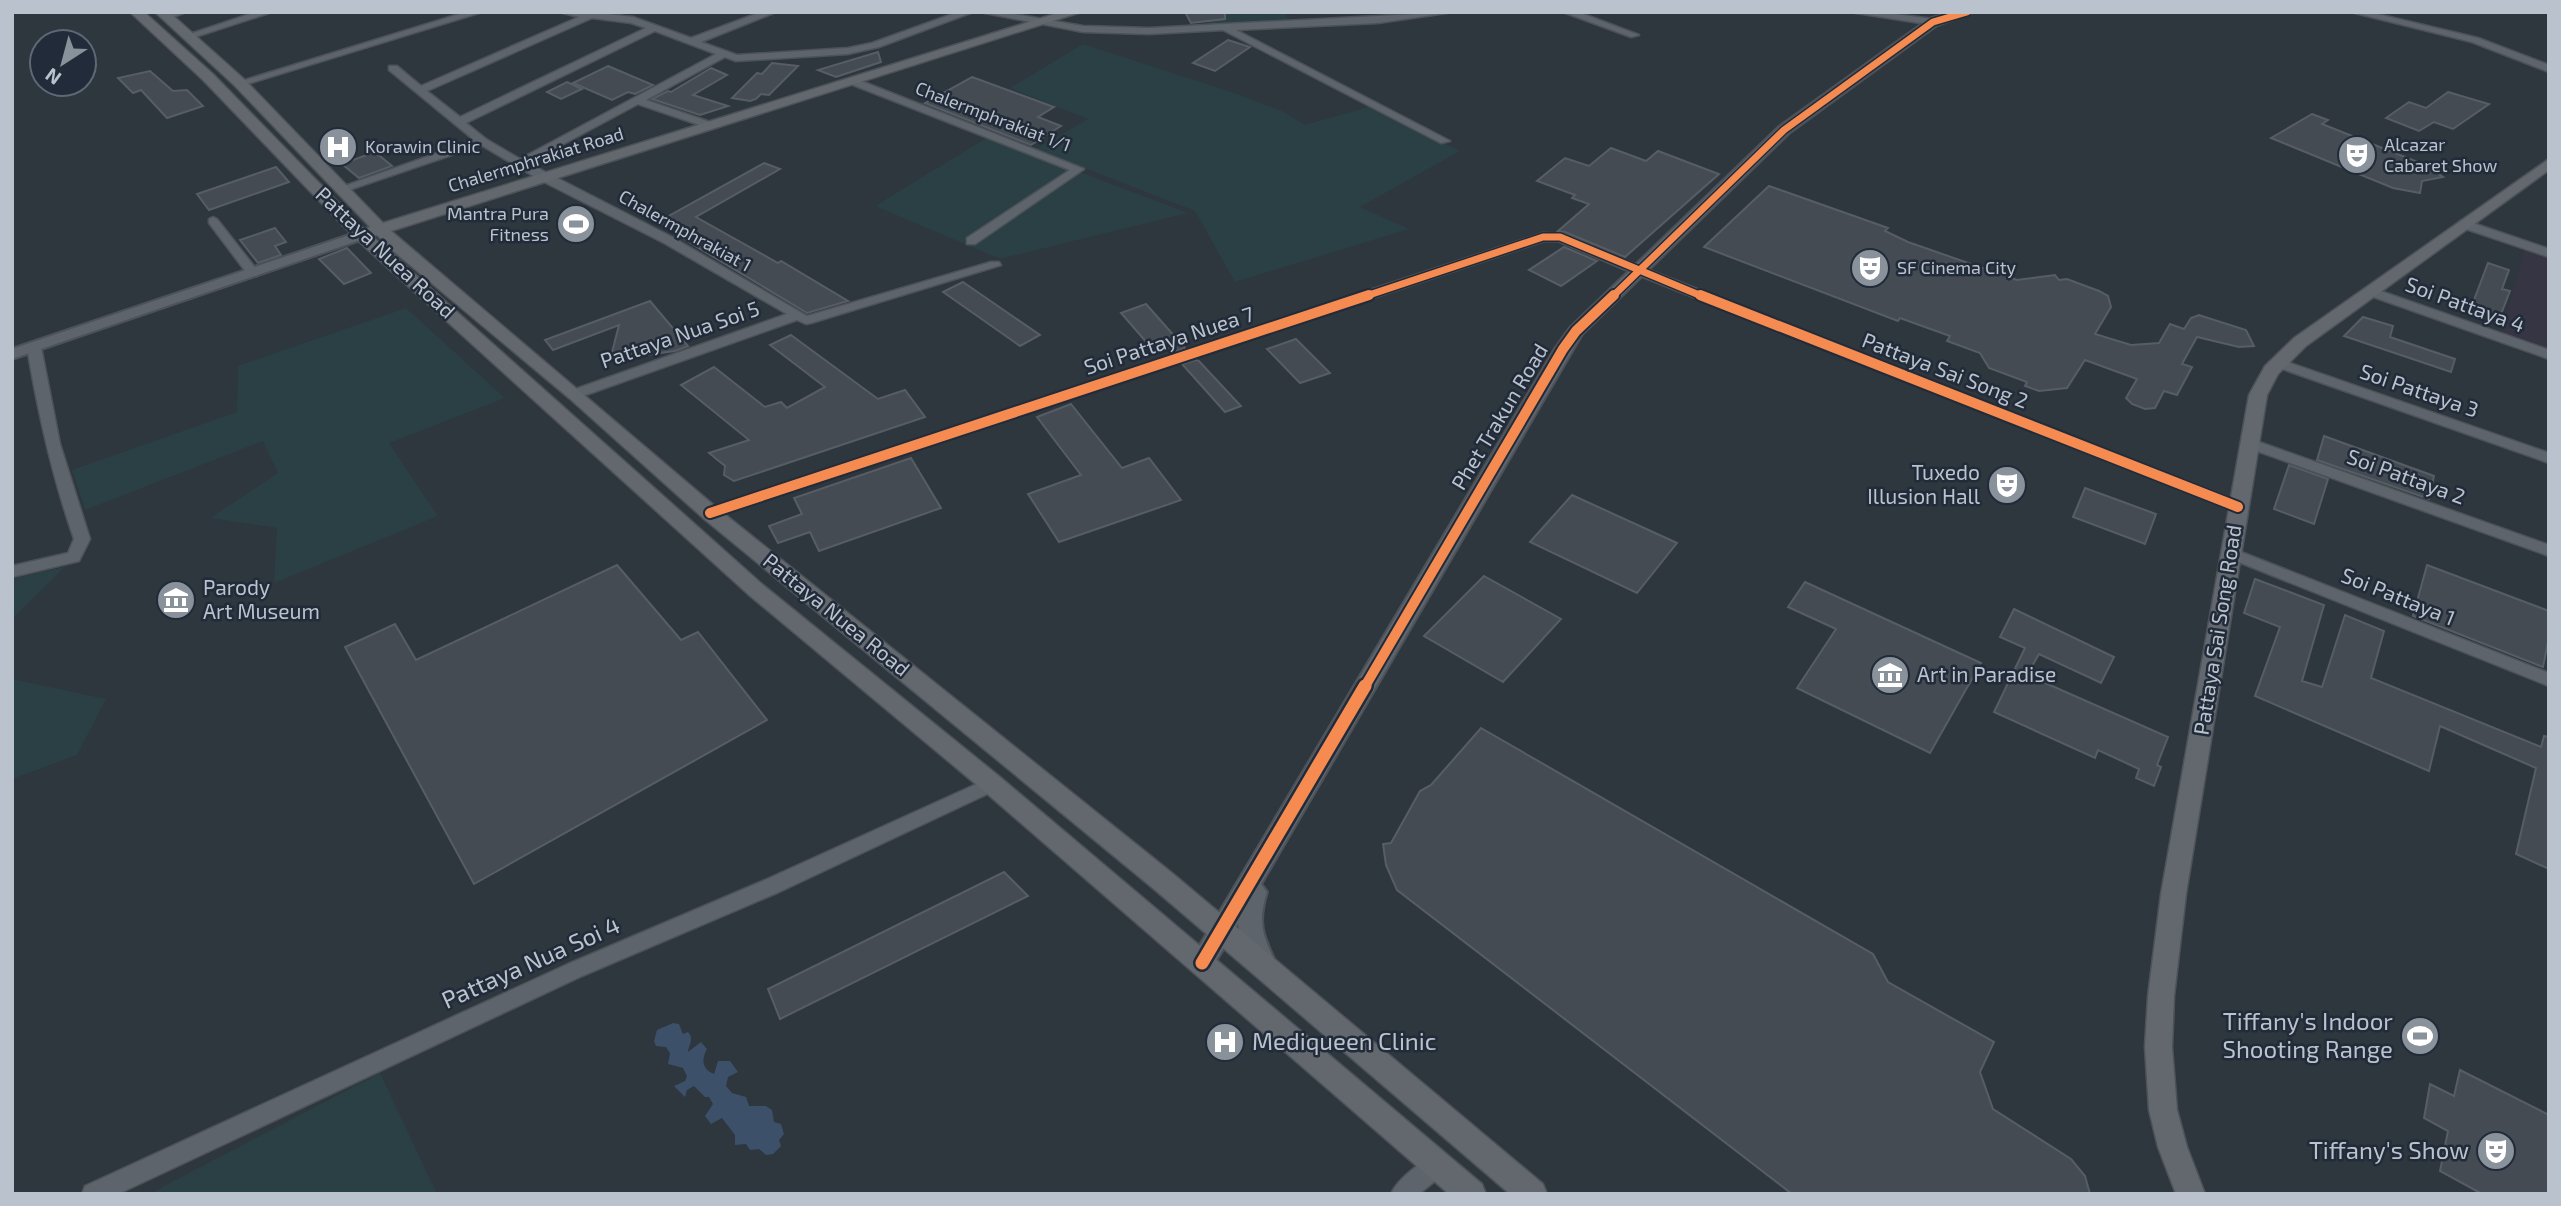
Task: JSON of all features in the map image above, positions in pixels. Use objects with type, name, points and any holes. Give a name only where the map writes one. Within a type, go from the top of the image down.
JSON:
[{"type":"main road","name":"Pattaya Nuea Road","points":[[136,12],[756,590],[992,784],[1472,1194]]},
{"type":"main road","name":"Chalermphrakiat Road","points":[[370,231],[1075,12]]},
{"type":"main road","name":"Pattaya Nuea Road","points":[[164,15],[240,83],[342,189],[370,231],[575,394],[710,513],[1058,794],[1533,1194]]},
{"type":"main road","name":"Pattaya Sai Song Road","points":[[2191,1194],[2171,1142],[2161,1099],[2160,1016],[2174,893],[2254,406],[2262,381],[2276,362],[2369,291],[2549,163]]},
{"type":"street","points":[[164,15],[181,12]]},
{"type":"street","points":[[228,12],[239,21]]},
{"type":"street","points":[[189,36],[267,12]]},
{"type":"street","points":[[240,83],[477,12]]},
{"type":"street","points":[[564,12],[602,15],[656,27],[736,58],[848,51],[875,45],[968,12]]},
{"type":"street","points":[[690,42],[771,12]]},
{"type":"street","points":[[985,12],[1040,23],[1109,31],[1378,20],[1448,12]]},
{"type":"street","points":[[1568,12],[1634,34]]},
{"type":"street","points":[[1855,12],[1933,22]]},
{"type":"street","name":"Phet Trakun Road","points":[[1202,963],[1278,839],[1431,570],[1576,331],[1784,130],[1933,22],[1967,12]]},
{"type":"street","points":[[2356,12],[2475,40],[2549,69]]},
{"type":"street","points":[[420,90],[602,15]]},
{"type":"street","points":[[459,122],[656,27]]},
{"type":"street","points":[[1225,28],[1445,141]]},
{"type":"street","points":[[520,163],[723,54]]},
{"type":"street","name":"Chalermphrakiat 1","points":[[393,68],[482,141],[544,178],[656,233],[802,318]]},
{"type":"street","name":"Chalermphrakiat 1/1","points":[[852,81],[1078,169],[971,241]]},
{"type":"street","points":[[639,101],[709,125]]},
{"type":"street","points":[[342,189],[482,141]]},
{"type":"street","points":[[213,221],[253,272]]},
{"type":"street","points":[[2464,224],[2549,253]]},
{"type":"street","name":"Chalermphrakiat Road","points":[[12,354],[370,231]]},
{"type":"street","name":"Soi Pattaya Nuea 7","points":[[710,513],[1543,237],[1560,237],[1637,271]]},
{"type":"street","name":"Pattaya Nua Soi 5","points":[[575,394],[802,318],[995,265]]},
{"type":"street","name":"Pattaya Sai Song 2","points":[[1637,271],[2238,507]]},
{"type":"street","name":"Soi Pattaya 4","points":[[2369,291],[2549,355]]},
{"type":"street","points":[[12,572],[74,557],[82,539],[67,500],[50,434],[33,347]]},
{"type":"street","name":"Soi Pattaya 3","points":[[2276,362],[2549,458]]},
{"type":"street","name":"Soi Pattaya 2","points":[[2248,443],[2549,551]]},
{"type":"street","name":"Soi Pattaya 1","points":[[2231,553],[2549,680]]},
{"type":"street","name":"Pattaya Nua Soi 4","points":[[93,1194],[575,970],[772,886],[992,784]]},
{"type":"street","points":[[1269,973],[1251,934],[1248,914],[1278,839]]},
{"type":"street","points":[[1402,1194],[1438,1164]]},
{"type":"shaded area","points":[[2525,248],[2549,256],[2549,351],[2501,334]]},
{"type":"green space","points":[[1200,12],[1286,12],[1288,21],[1209,25]]},
{"type":"green space","points":[[1083,44],[1237,94],[1282,111],[1305,125],[1369,107],[1460,151],[1360,207],[1409,229],[1235,282],[1195,211],[1036,149],[1088,119],[1010,88]]},
{"type":"green space","points":[[988,137],[1188,213],[1000,259],[875,206]]},
{"type":"green space","points":[[406,308],[505,398],[389,443],[438,516],[274,583],[277,528],[210,518],[278,473],[263,441],[85,510],[72,470],[237,412],[238,366]]},
{"type":"green space","points":[[65,567],[12,619],[12,579]]},
{"type":"green space","points":[[12,679],[106,699],[77,755],[12,779]]},
{"type":"green space","points":[[380,1073],[437,1194],[149,1194]]},
{"type":"water","points":[[673,1023],[679,1024],[683,1034],[688,1032],[690,1035],[688,1052],[701,1042],[707,1049],[704,1064],[710,1072],[714,1074],[718,1061],[730,1061],[738,1072],[728,1077],[726,1086],[732,1093],[746,1097],[749,1106],[766,1106],[772,1110],[774,1122],[781,1124],[784,1134],[779,1140],[781,1146],[773,1154],[766,1155],[759,1149],[750,1150],[746,1144],[735,1145],[735,1135],[722,1118],[711,1124],[705,1116],[713,1104],[709,1097],[705,1097],[694,1086],[687,1090],[685,1097],[674,1086],[685,1081],[687,1076],[683,1068],[668,1064],[670,1053],[666,1047],[656,1046],[654,1041],[657,1030]]},
{"type":"building","points":[[1185,12],[1225,12],[1225,19],[1191,23]]},
{"type":"building","points":[[1228,40],[1250,47],[1215,71],[1193,63]]},
{"type":"building","points":[[878,52],[881,62],[836,77],[818,70]]},
{"type":"building","points":[[772,63],[798,66],[769,95],[761,94],[750,101],[732,98],[757,73],[762,74]]},
{"type":"building","points":[[608,66],[653,85],[635,94],[628,92],[612,100],[573,83]]},
{"type":"building","points":[[711,68],[727,75],[693,95],[728,106],[700,115],[652,99],[671,92]]},
{"type":"building","points":[[150,71],[173,91],[187,90],[203,106],[167,118],[141,90],[133,93],[118,78]]},
{"type":"building","points":[[972,77],[1054,107],[1038,117],[1061,126],[1031,145],[925,103]]},
{"type":"building","points":[[567,82],[582,89],[561,99],[547,92]]},
{"type":"building","points":[[2448,92],[2489,104],[2453,129],[2434,122],[2419,131],[2386,118],[2409,102],[2426,108]]},
{"type":"building","name":"Alcazar Cabaret Show","points":[[2312,114],[2328,120],[2322,124],[2425,165],[2443,177],[2422,181],[2420,193],[2393,188],[2271,138]]},
{"type":"building","points":[[1611,148],[1646,161],[1658,151],[1719,174],[1625,257],[1558,231],[1589,204],[1572,198],[1575,195],[1537,181],[1565,158],[1589,166]]},
{"type":"building","points":[[375,152],[392,166],[359,178],[342,164]]},
{"type":"building","points":[[764,163],[780,169],[696,217],[778,263],[781,261],[848,301],[807,313],[682,238],[687,236],[658,222]]},
{"type":"building","points":[[276,167],[289,182],[209,210],[197,194]]},
{"type":"building","points":[[1769,186],[1888,228],[1885,231],[1908,242],[2017,280],[2055,275],[2059,280],[2067,279],[2099,291],[2108,296],[2111,307],[2095,334],[2131,345],[2159,343],[2170,324],[2184,329],[2191,318],[2199,315],[2246,330],[2254,346],[2239,347],[2197,337],[2182,364],[2192,367],[2177,395],[2164,391],[2155,408],[2145,409],[2132,404],[2126,398],[2137,379],[2085,360],[2067,388],[2039,391],[2025,386],[2027,382],[1989,368],[1980,353],[1947,341],[1950,336],[1900,318],[1898,321],[1704,247]]},
{"type":"building","points":[[275,228],[286,242],[275,246],[281,255],[258,263],[240,240]]},
{"type":"building","points":[[1564,247],[1597,261],[1561,286],[1529,270]]},
{"type":"building","points":[[347,248],[371,273],[344,284],[319,259]]},
{"type":"building","points":[[2488,263],[2509,270],[2502,289],[2510,291],[2498,322],[2469,313]]},
{"type":"building","points":[[963,282],[1040,335],[1020,346],[943,292]]},
{"type":"building","points":[[650,301],[688,346],[675,351],[610,360],[619,325],[553,350],[545,340]]},
{"type":"building","points":[[1146,304],[1185,348],[1172,353],[1168,348],[1155,352],[1121,313]]},
{"type":"building","points":[[2363,317],[2393,326],[2390,337],[2455,359],[2451,372],[2344,336]]},
{"type":"building","points":[[791,335],[878,399],[905,390],[925,417],[734,481],[724,475],[725,466],[709,453],[749,440],[681,385],[714,367],[765,407],[781,402],[787,408],[825,387],[770,345]]},
{"type":"building","points":[[1296,339],[1330,373],[1300,383],[1267,349]]},
{"type":"building","points":[[1196,360],[1241,406],[1225,412],[1182,364]]},
{"type":"building","points":[[1071,404],[1122,468],[1149,458],[1181,500],[1059,542],[1028,494],[1081,475],[1037,417]]},
{"type":"building","points":[[2324,436],[2434,476],[2429,499],[2317,460]]},
{"type":"building","points":[[911,458],[941,508],[819,551],[810,532],[778,543],[769,526],[802,514],[794,498]]},
{"type":"building","points":[[2289,465],[2328,479],[2314,524],[2274,509]]},
{"type":"building","points":[[2085,488],[2156,514],[2145,544],[2073,517]]},
{"type":"building","points":[[1572,495],[1677,543],[1637,593],[1530,542]]},
{"type":"building","points":[[617,565],[681,640],[698,632],[767,720],[474,884],[345,647],[395,624],[416,660]]},
{"type":"building","points":[[2427,565],[2549,611],[2549,637],[2543,667],[2413,616]]},
{"type":"building","points":[[1484,576],[1561,619],[1503,682],[1424,636]]},
{"type":"building","points":[[2255,579],[2324,605],[2302,681],[2322,687],[2345,615],[2384,631],[2371,678],[2541,747],[2544,736],[2549,737],[2549,869],[2516,854],[2536,768],[2440,726],[2429,771],[2255,696],[2280,627],[2244,613]]},
{"type":"building","name":"Art in Paradise","points":[[1805,582],[1981,663],[1930,753],[1797,688],[1836,629],[1788,607]]},
{"type":"building","points":[[2014,609],[2114,657],[2101,683],[2039,654],[2027,675],[2168,737],[2157,765],[2161,767],[2154,786],[2136,778],[2139,769],[2098,750],[2095,758],[1994,712],[2025,648],[2000,637]]},
{"type":"building","points":[[1481,728],[1873,954],[1888,982],[1994,1042],[1980,1072],[1993,1109],[2071,1159],[2085,1176],[2090,1194],[1792,1194],[1397,890],[1386,865],[1383,844],[1391,843],[1420,791],[1431,785]]},
{"type":"building","points":[[1004,872],[1028,896],[780,1019],[768,989]]},
{"type":"building","name":"Tiffany's Show","points":[[2460,1070],[2549,1115],[2549,1194],[2482,1194],[2440,1171],[2448,1131],[2424,1118],[2430,1084],[2454,1096]]},
{"type":"cycle path","points":[[1202,963],[1576,331],[1784,130],[1933,22],[1967,12]]},
{"type":"cycle path","points":[[710,513],[1543,237],[1560,237],[1637,270],[2238,507]]},
{"type":"place","name":"Korawin Clinic","points":[[338,147]]},
{"type":"place","name":"Alcazar Cabaret Show","points":[[2357,155]]},
{"type":"place","name":"Mantra Pura Fitness","points":[[576,224]]},
{"type":"place","name":"SF Cinema City","points":[[1870,268]]},
{"type":"place","name":"Tuxedo Illusion Hall","points":[[2007,485]]},
{"type":"place","name":"Parody Art Museum","points":[[176,600]]},
{"type":"place","name":"Art in Paradise","points":[[1890,675]]},
{"type":"place","name":"Tiffany's Indoor Shooting Range","points":[[2420,1036]]},
{"type":"place","name":"Mediqueen Clinic","points":[[1225,1042]]},
{"type":"place","name":"Tiffany's Show","points":[[2496,1151]]}]
